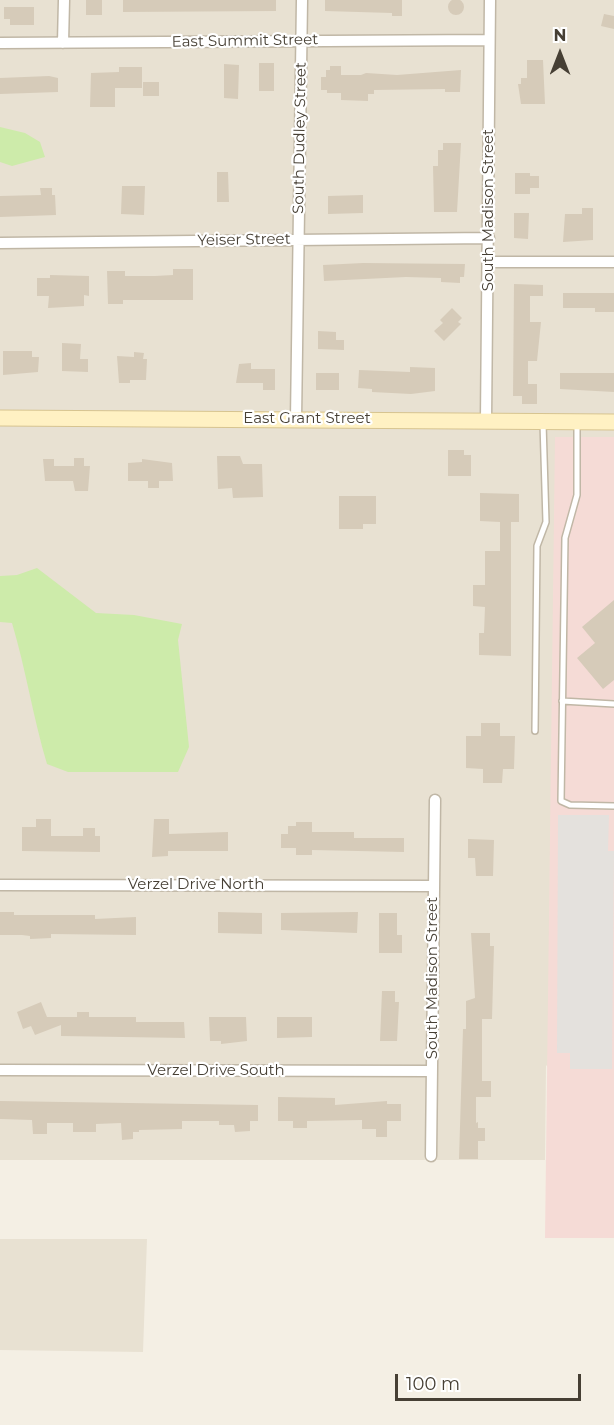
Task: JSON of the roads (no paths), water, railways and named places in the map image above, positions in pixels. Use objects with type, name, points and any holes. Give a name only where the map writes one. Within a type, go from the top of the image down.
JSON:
[{"type":"main road","name":"East Grant Street","points":[[0,418],[614,422]]},
{"type":"street","points":[[63,43],[64,0]]},
{"type":"street","name":"South Dudley Street","points":[[296,419],[302,0]]},
{"type":"street","name":"South Madison Street","points":[[486,420],[490,0]]},
{"type":"street","name":"East Summit Street","points":[[0,43],[489,40]]},
{"type":"street","name":"Yeiser Street","points":[[0,243],[489,238]]},
{"type":"street","points":[[489,262],[614,262]]},
{"type":"street","name":"South Madison Street","points":[[431,1156],[435,800]]},
{"type":"street","name":"Verzel Drive North","points":[[0,885],[433,886]]},
{"type":"street","name":"Verzel Drive South","points":[[0,1070],[432,1071]]},
{"type":"lane","points":[[535,730],[537,546],[546,522],[543,421]]},
{"type":"lane","points":[[577,422],[577,495],[565,538],[561,801],[570,805],[614,806]]},
{"type":"lane","points":[[562,701],[614,704]]}]
